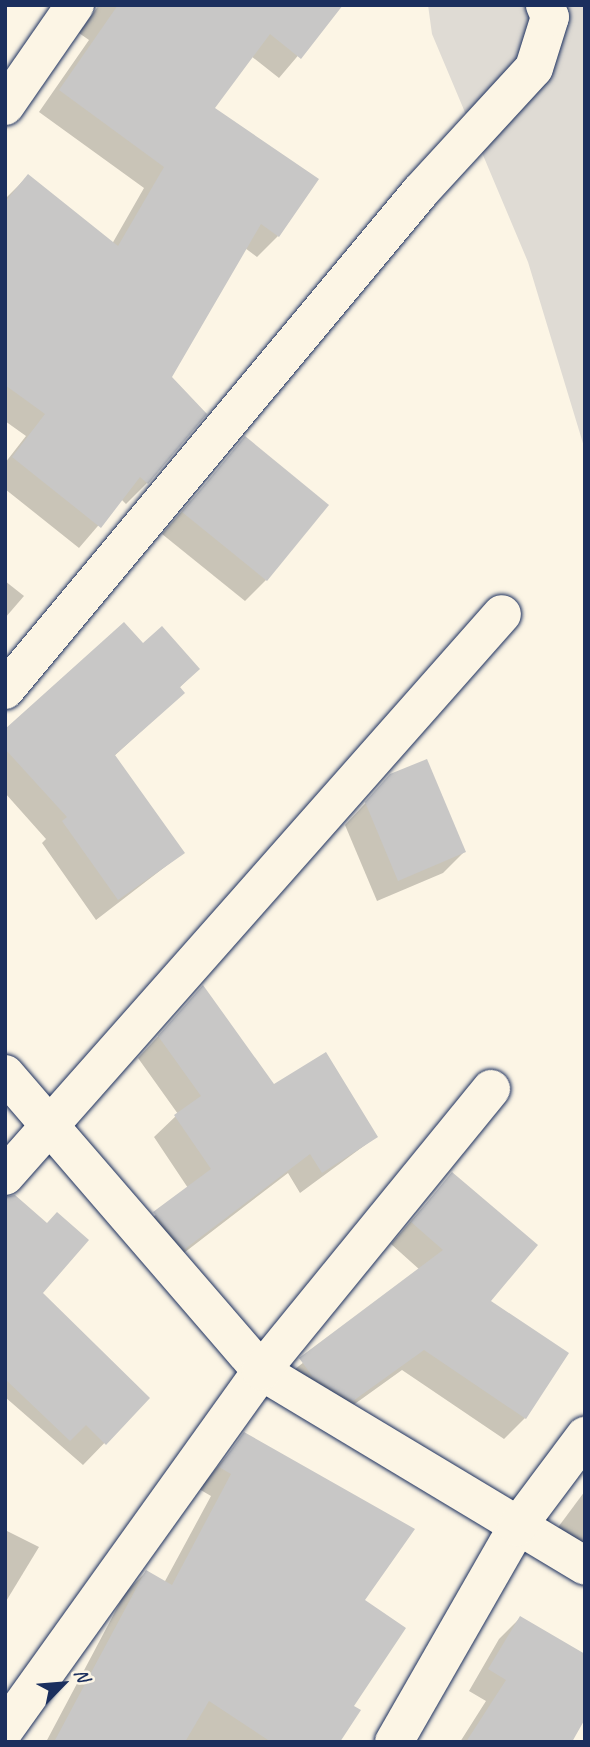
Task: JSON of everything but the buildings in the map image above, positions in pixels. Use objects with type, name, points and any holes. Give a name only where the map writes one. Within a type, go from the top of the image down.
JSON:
[{"type":"street","points":[[5,106],[75,5]]},
{"type":"street","points":[[5,691],[420,192],[534,68],[550,17],[545,5]]},
{"type":"street","points":[[5,1176],[48,1124],[502,614]]},
{"type":"street","points":[[5,1074],[261,1371],[585,1566]]},
{"type":"street","points":[[5,1729],[261,1371],[491,1089]]},
{"type":"street","points":[[394,1742],[517,1527],[585,1436]]},
{"type":"shaded area","points":[[428,5],[585,5],[585,450],[528,262],[432,34]]}]
